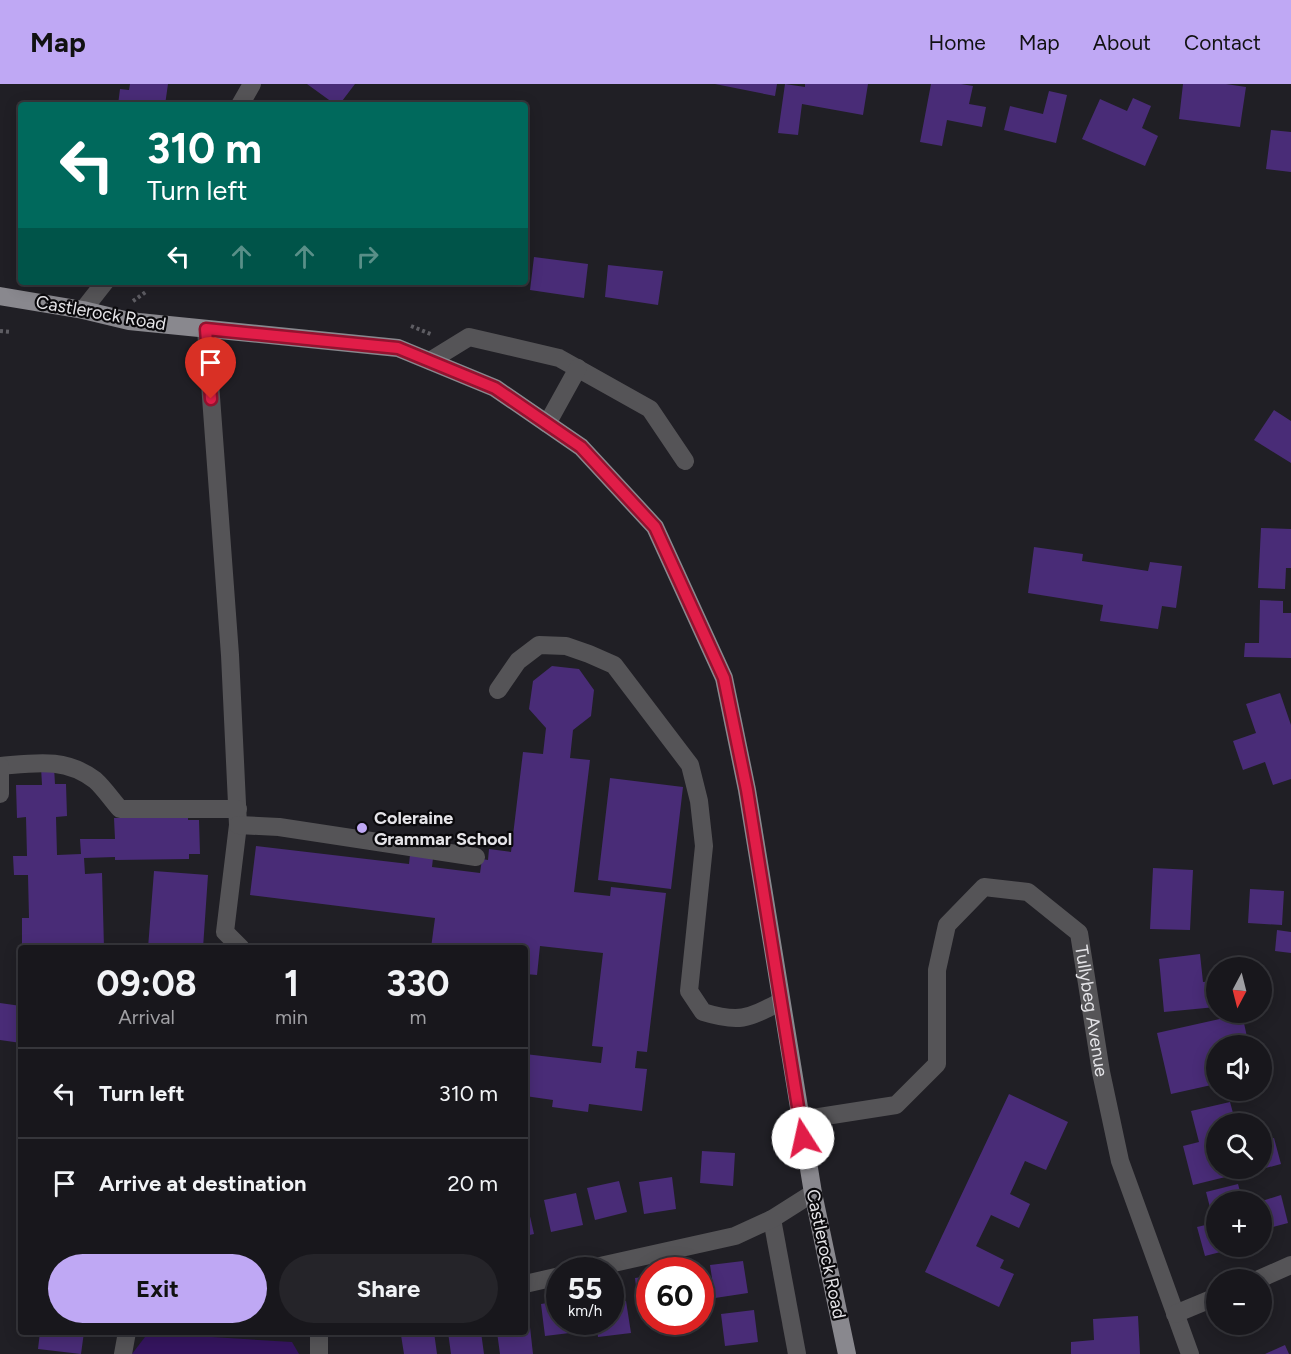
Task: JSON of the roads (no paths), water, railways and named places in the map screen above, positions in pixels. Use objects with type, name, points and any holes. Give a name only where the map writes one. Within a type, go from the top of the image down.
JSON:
[{"type":"main road","name":"Castlerock Road","points":[[0,296],[83,310],[129,321],[398,348],[495,388],[581,447],[655,527],[724,678],[747,790],[813,1193],[847,1354]]},
{"type":"street","points":[[242,102],[252,84]]},
{"type":"street","points":[[83,310],[103,285]]},
{"type":"street","points":[[206,329],[230,655],[238,817],[225,932],[238,945]]},
{"type":"street","points":[[430,361],[469,337],[559,358],[650,409],[685,461]]},
{"type":"street","points":[[547,424],[578,368]]},
{"type":"street","points":[[498,690],[518,662],[539,645],[566,646],[614,665],[690,765],[699,801],[704,846],[689,991],[703,1012],[726,1019],[752,1017],[780,1002]]},
{"type":"street","points":[[0,794],[0,766],[36,762],[67,765],[96,781],[120,809],[238,817],[279,827],[476,857]]},
{"type":"street","name":"Tullybeg Avenue","points":[[800,1120],[896,1105],[938,1064],[937,970],[947,926],[984,887],[1028,892],[1079,933],[1101,1072],[1120,1161],[1190,1354]]},
{"type":"street","points":[[624,1261],[735,1236],[772,1219],[813,1193]]},
{"type":"street","points":[[772,1219],[797,1354]]},
{"type":"street","points":[[1272,1273],[1291,1265]]},
{"type":"street","points":[[528,1283],[546,1279]]},
{"type":"street","points":[[1175,1314],[1206,1301]]},
{"type":"street","points":[[123,1354],[127,1335]]},
{"type":"street","points":[[319,1335],[319,1354]]},
{"type":"place","name":"Coleraine Grammar School","points":[[362,828]]}]
